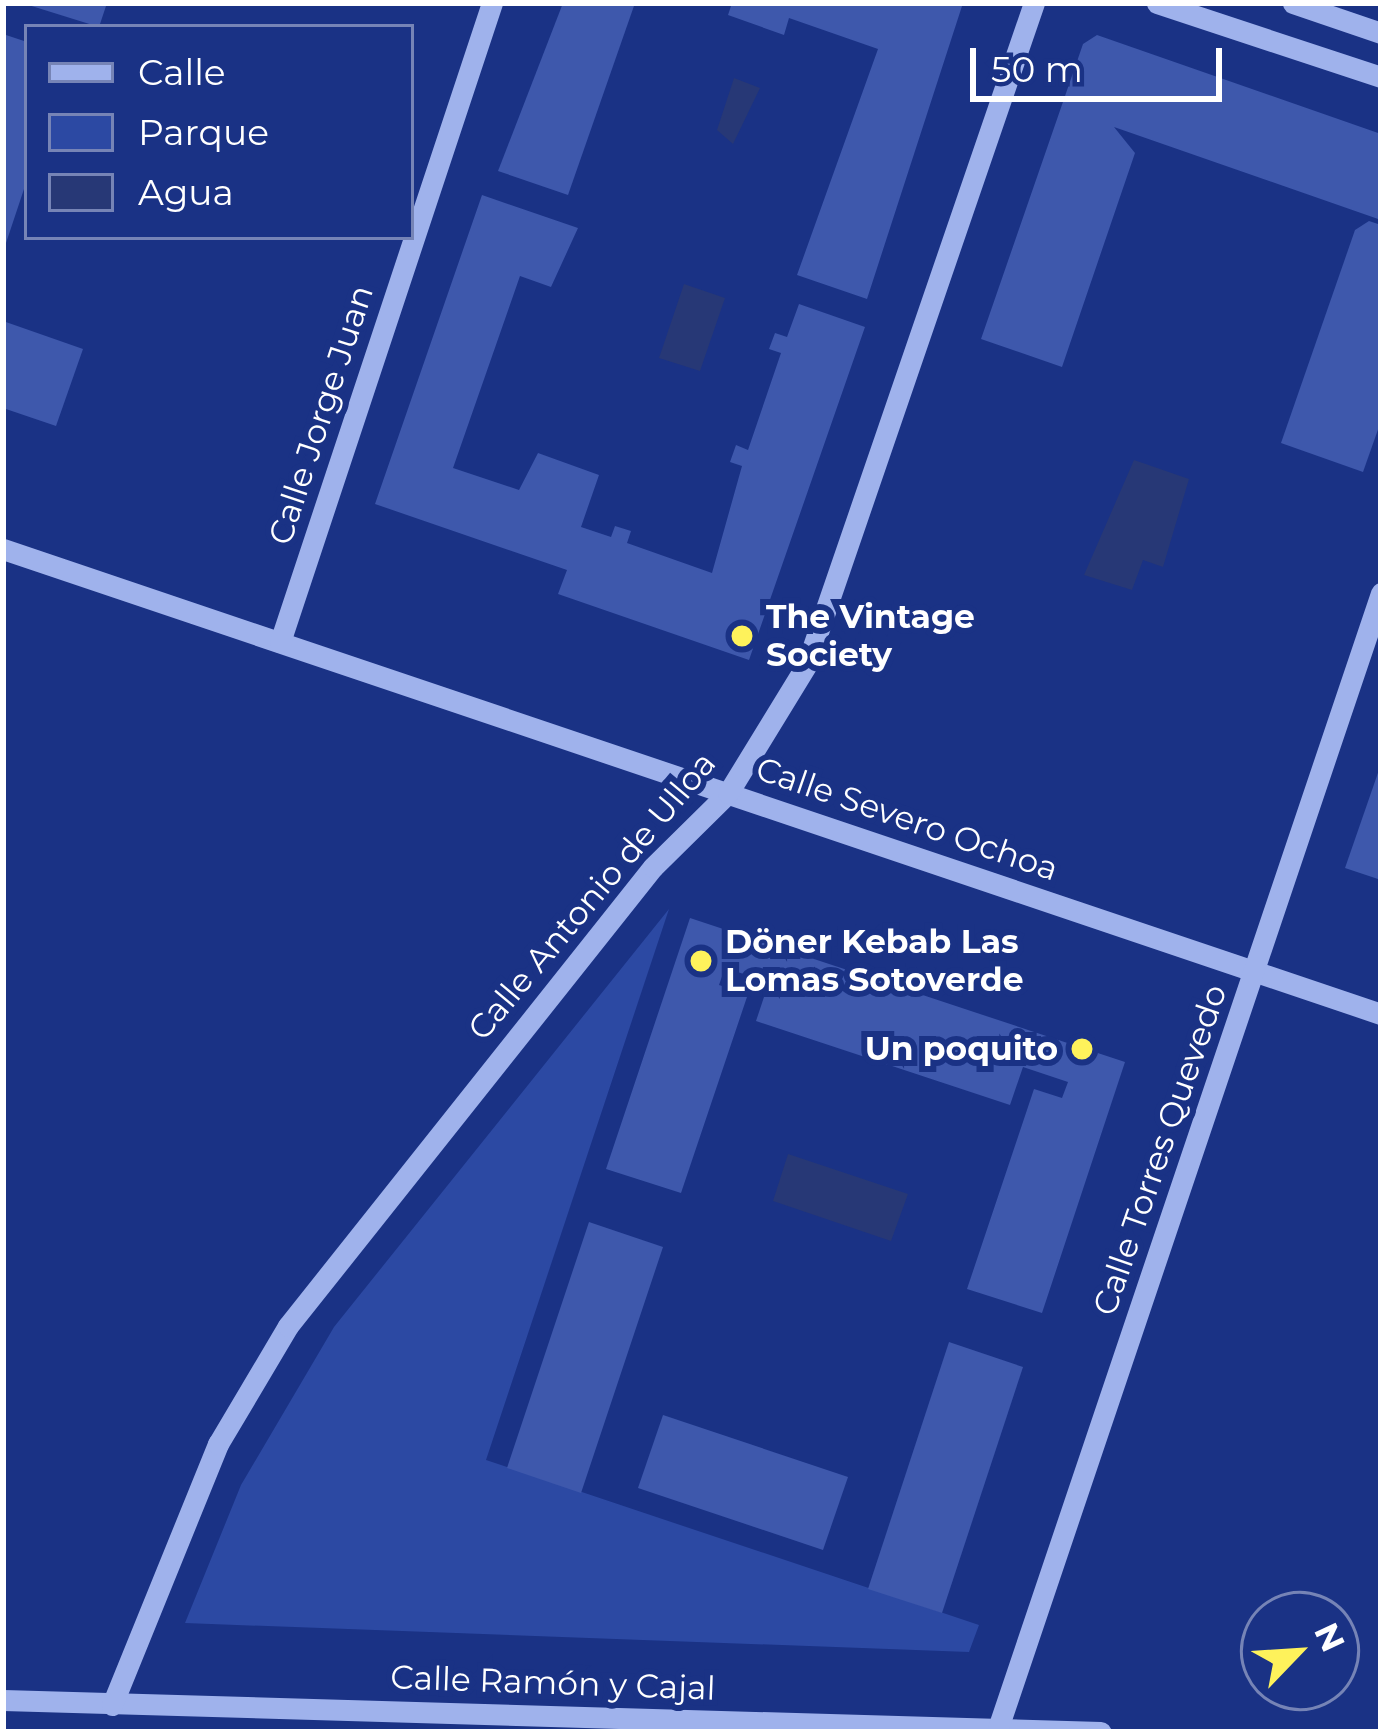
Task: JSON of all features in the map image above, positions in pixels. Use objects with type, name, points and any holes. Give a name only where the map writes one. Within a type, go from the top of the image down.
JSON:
[{"type":"street","name":"Calle Jorge Juan","points":[[414,238],[492,3]]},
{"type":"street","name":"Calle Antonio de Ulloa","points":[[112,1705],[218,1444],[288,1326],[653,867],[728,794],[807,664],[1034,3]]},
{"type":"street","points":[[1157,3],[1381,77]]},
{"type":"street","points":[[1293,3],[1381,33]]},
{"type":"street","name":"Calle Jorge Juan","points":[[280,642],[413,240]]},
{"type":"street","name":"Calle Severo Ochoa","points":[[3,549],[1381,1014]]},
{"type":"street","name":"Calle Torres Quevedo","points":[[998,1728],[1381,592]]},
{"type":"street","name":"Calle Ramón y Cajal","points":[[3,1700],[1101,1732]]},
{"type":"green space","points":[[669,909],[486,1460],[979,1625],[969,1652],[185,1623],[241,1485],[334,1327]]},
{"type":"water","points":[[734,78],[760,88],[733,144],[717,130]]},
{"type":"water","points":[[684,284],[725,298],[700,371],[659,358]]},
{"type":"water","points":[[1134,460],[1189,479],[1163,567],[1143,560],[1132,590],[1084,575]]},
{"type":"water","points":[[788,1154],[908,1194],[891,1241],[773,1201]]},
{"type":"building","points":[[22,3],[107,3],[100,24]]},
{"type":"building","points":[[563,3],[635,3],[568,195],[498,171]]},
{"type":"building","points":[[732,3],[963,3],[867,299],[797,275],[878,49],[789,18],[784,35],[728,15]]},
{"type":"building","points":[[3,34],[24,41],[24,189],[4,249]]},
{"type":"building","points":[[1097,35],[1381,134],[1381,220],[1114,127],[1135,153],[1062,367],[981,339],[1083,44]]},
{"type":"building","points":[[482,195],[578,228],[551,287],[520,276],[453,468],[519,490],[538,453],[599,475],[581,527],[611,537],[615,526],[631,531],[627,543],[712,573],[742,466],[730,462],[736,445],[748,450],[781,353],[769,349],[775,333],[787,337],[799,304],[865,327],[749,660],[558,594],[567,570],[375,504]]},
{"type":"building","points":[[1369,221],[1381,225],[1381,421],[1363,472],[1281,443],[1355,230]]},
{"type":"building","points":[[3,321],[83,349],[56,426],[3,408]]},
{"type":"building","points":[[1381,767],[1381,880],[1345,868]]},
{"type":"building","points":[[690,918],[1125,1062],[1042,1313],[967,1289],[1034,1089],[1062,1098],[1068,1082],[1023,1067],[1010,1105],[756,1021],[769,982],[725,968],[719,985],[748,994],[681,1193],[606,1169]]},
{"type":"building","points":[[589,1222],[663,1247],[581,1493],[507,1468]]},
{"type":"building","points":[[949,1342],[1023,1367],[942,1613],[868,1589]]},
{"type":"building","points":[[663,1415],[848,1477],[823,1550],[638,1488]]},
{"type":"place","name":"The Vintage Society","points":[[742,636]]},
{"type":"place","name":"Döner Kebab Las Lomas Sotoverde","points":[[701,961]]},
{"type":"place","name":"Un poquito","points":[[1082,1049]]}]
